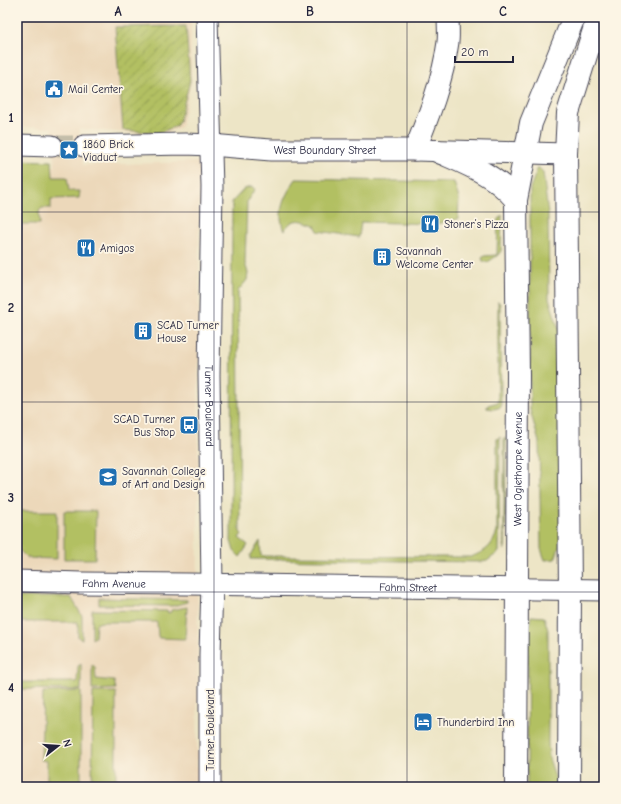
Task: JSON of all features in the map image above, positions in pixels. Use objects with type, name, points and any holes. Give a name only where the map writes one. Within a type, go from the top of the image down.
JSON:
[{"type":"main road","name":"West Oglethorpe Avenue","points":[[516,787],[518,375],[516,200],[531,123],[574,17]]},
{"type":"main road","points":[[569,787],[570,589],[566,154],[568,113],[598,17]]},
{"type":"main road","points":[[437,151],[494,179],[516,200]]},
{"type":"street","name":"Turner Boulevard","points":[[207,17],[212,187],[209,375],[212,584],[210,654],[210,787]]},
{"type":"street","points":[[415,150],[432,108],[441,78],[448,41],[448,17]]},
{"type":"street","name":"West Boundary Street","points":[[84,146],[185,144],[271,150],[415,150],[566,154]]},
{"type":"street","points":[[17,145],[52,146]]},
{"type":"street","name":"Fahm Avenue","points":[[17,582],[212,584]]},
{"type":"street","name":"Fahm Street","points":[[212,584],[604,590]]},
{"type":"shaded area","name":"Savannah College of Art and Design","points":[[17,17],[191,17],[191,82],[181,127],[161,135],[79,129],[83,165],[199,162],[197,787],[17,787],[17,167],[55,166],[52,128],[17,127]]},
{"type":"green space","points":[[186,26],[190,81],[178,125],[159,133],[123,130],[115,27]]},
{"type":"green space","points":[[17,160],[52,161],[53,177],[67,177],[69,191],[80,191],[79,198],[51,199],[51,208],[42,208],[39,211],[40,224],[21,224],[21,230],[17,230]]},
{"type":"green space","points":[[538,167],[543,172],[548,214],[549,298],[560,333],[560,545],[555,559],[545,560],[541,549],[539,442],[530,410],[530,188]]},
{"type":"green space","points":[[296,179],[454,182],[459,199],[458,219],[436,224],[361,222],[359,237],[318,231],[315,225],[298,220],[287,226],[284,231],[281,210],[285,197]]},
{"type":"green space","points":[[251,187],[255,189],[247,201],[245,263],[248,273],[247,280],[238,291],[240,532],[242,534],[239,538],[248,545],[240,557],[234,551],[231,541],[232,202],[244,189]]},
{"type":"green space","points":[[502,215],[501,251],[498,255],[488,262],[483,261],[482,258],[484,256],[497,255],[498,219]]},
{"type":"green space","points":[[498,301],[500,304],[501,407],[494,409],[487,407],[488,405],[498,402]]},
{"type":"green space","points":[[500,437],[499,552],[487,561],[251,559],[251,555],[260,541],[261,556],[471,557],[488,548],[493,542],[497,532],[497,439]]},
{"type":"green space","points":[[504,437],[506,439],[504,550]]},
{"type":"green space","points":[[17,507],[19,511],[57,511],[57,559],[27,558],[17,548]]},
{"type":"green space","points":[[64,511],[96,511],[95,559],[64,559]]},
{"type":"green space","points":[[17,597],[71,597],[82,616],[82,639],[78,637],[78,622],[17,622]]},
{"type":"green space","points":[[99,598],[187,600],[187,602],[173,606],[99,605]]},
{"type":"green space","points":[[187,607],[185,639],[159,638],[156,622],[101,622],[96,624],[95,637],[92,639],[92,610],[168,611],[168,613],[171,612],[171,610]]},
{"type":"green space","points":[[531,616],[544,617],[548,630],[549,758],[558,787],[527,787],[528,632]]},
{"type":"green space","points":[[81,664],[81,690],[17,689],[17,682],[77,682],[78,666]]},
{"type":"green space","points":[[92,664],[95,667],[96,679],[114,681],[116,689],[92,690]]},
{"type":"green space","points":[[81,691],[81,787],[47,787],[47,761],[41,760],[43,692]]},
{"type":"green space","points":[[93,692],[116,692],[116,787],[92,787]]},
{"type":"tunnel","points":[[52,146],[84,146]]},
{"type":"place","name":"Mail Center","points":[[54,89]]},
{"type":"place","name":"1860 Brick Viaduct","points":[[69,150]]},
{"type":"place","name":"Stoner’s Pizza","points":[[430,224]]},
{"type":"place","name":"Amigos","points":[[86,248]]},
{"type":"place","name":"Savannah Welcome Center","points":[[382,257]]},
{"type":"place","name":"SCAD Turner House","points":[[143,331]]},
{"type":"place","name":"SCAD Turner Bus Stop","points":[[189,425]]},
{"type":"place","name":"Savannah College of Art and Design","points":[[108,477]]},
{"type":"place","name":"Thunderbird Inn","points":[[423,722]]}]
